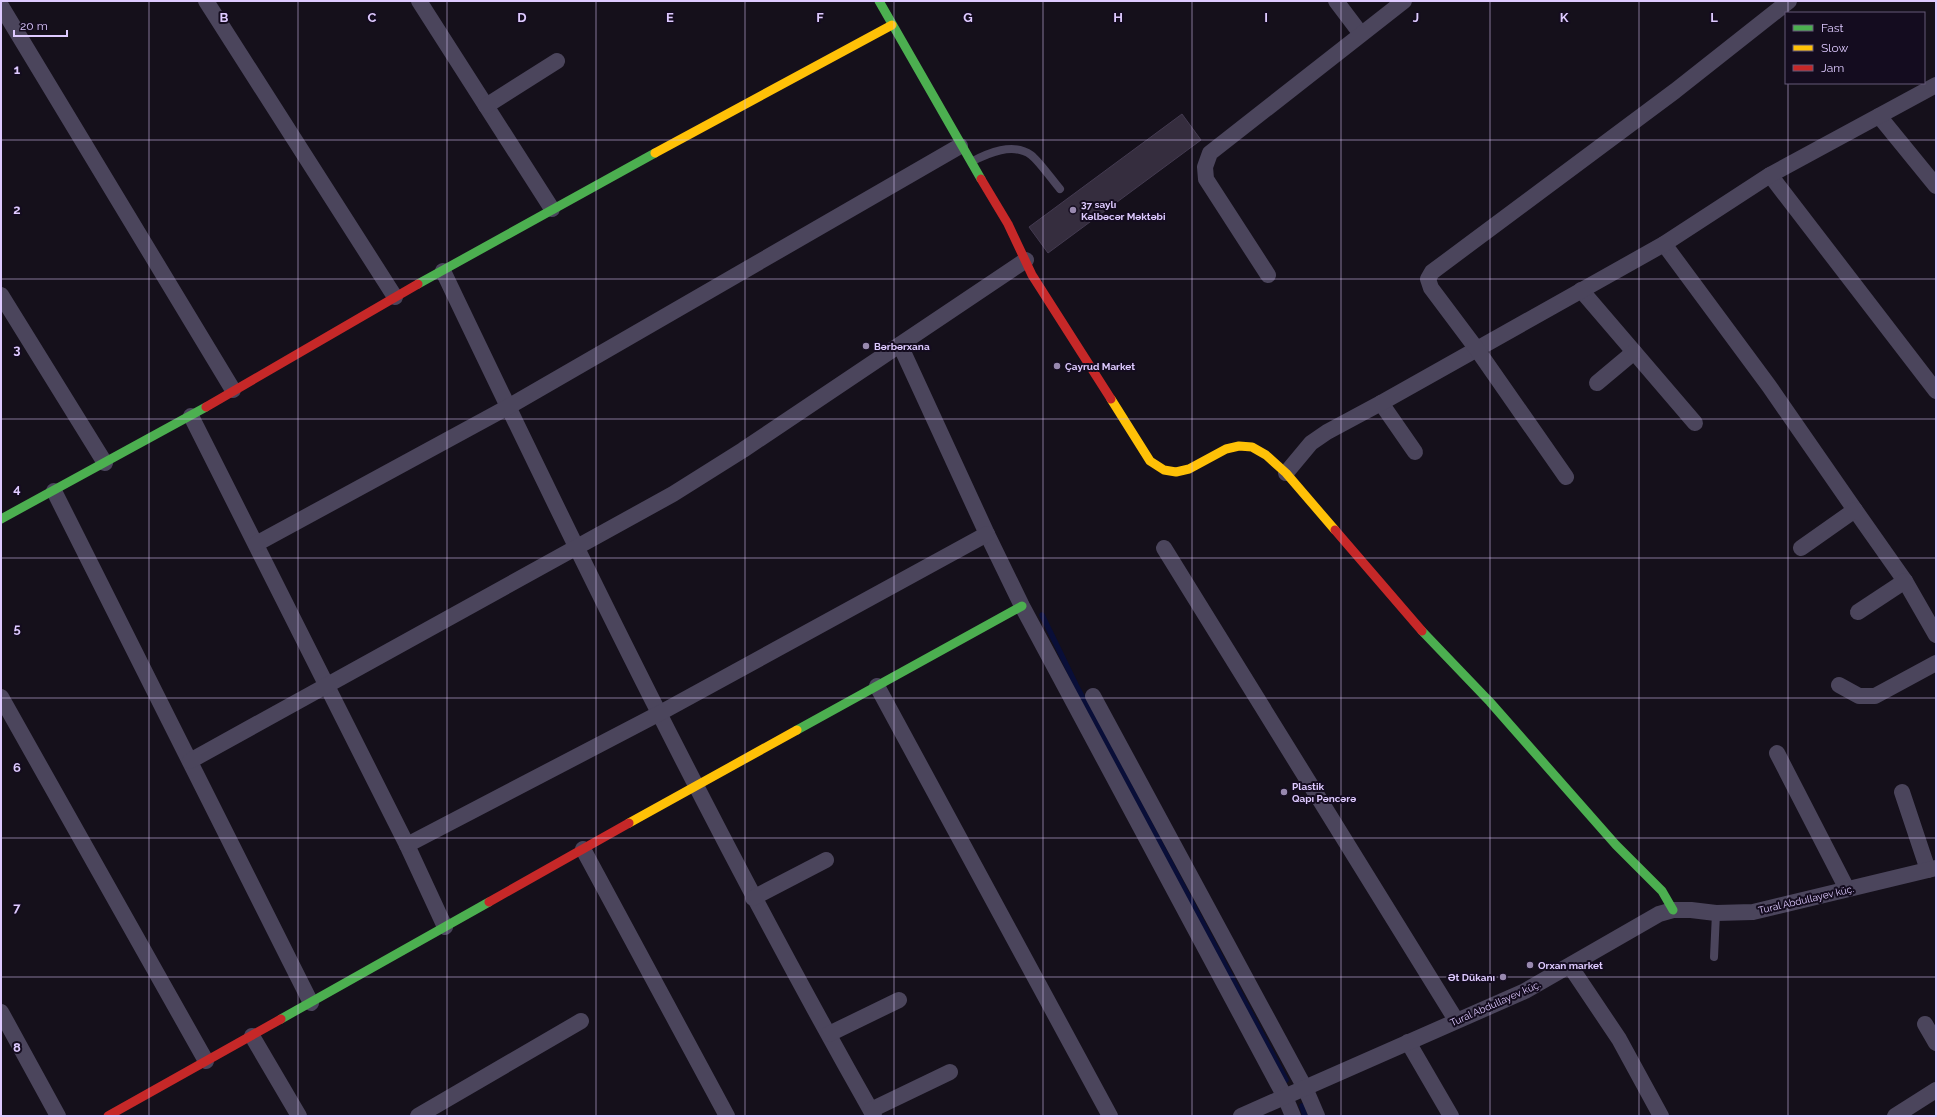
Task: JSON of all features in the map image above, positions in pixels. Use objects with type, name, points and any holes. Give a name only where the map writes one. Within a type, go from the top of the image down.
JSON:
[{"type":"street","points":[[206,1],[394,297]]},
{"type":"street","points":[[419,1],[552,210]]},
{"type":"street","points":[[879,1],[960,146],[1008,224],[1032,275],[1150,461],[1158,469],[1166,472],[1179,473],[1236,446],[1245,446],[1261,452],[1286,473],[1426,635],[1490,702],[1616,845],[1662,891],[1673,910]]},
{"type":"street","points":[[1336,1],[1362,34]]},
{"type":"street","points":[[1268,275],[1206,179],[1205,167],[1210,153],[1404,1]]},
{"type":"street","points":[[1566,477],[1476,348],[1431,288],[1428,279],[1432,272],[1675,91],[1789,1]]},
{"type":"street","points":[[1,6],[233,390]]},
{"type":"street","points":[[1,519],[191,416],[394,297],[892,25]]},
{"type":"street","points":[[486,106],[557,61]]},
{"type":"street","points":[[1286,473],[1311,444],[1322,436],[1476,348],[1664,244],[1770,176],[1936,85]]},
{"type":"street","points":[[1879,116],[1936,186]]},
{"type":"street","points":[[256,544],[508,407],[960,146]]},
{"type":"street","points":[[1770,176],[1936,391]]},
{"type":"street","points":[[1664,244],[1768,386],[1905,581],[1936,635]]},
{"type":"street","points":[[190,761],[673,494],[900,345],[1026,260]]},
{"type":"street","points":[[443,271],[576,548],[753,898],[872,1113],[950,1072]]},
{"type":"street","points":[[1581,290],[1695,423]]},
{"type":"street","points":[[1,295],[105,463]]},
{"type":"street","points":[[900,345],[987,534],[1022,606],[1285,1097],[1293,1116]]},
{"type":"street","points":[[1596,383],[1634,352]]},
{"type":"street","points":[[1381,403],[1415,452]]},
{"type":"street","points":[[191,416],[407,845],[445,927]]},
{"type":"street","points":[[54,491],[311,1003]]},
{"type":"street","points":[[1801,548],[1855,510]]},
{"type":"street","points":[[407,845],[660,713],[987,534]]},
{"type":"street","points":[[1164,548],[1456,1020]]},
{"type":"street","points":[[1858,612],[1905,581]]},
{"type":"street","points":[[108,1116],[697,785],[1022,606]]},
{"type":"street","points":[[1839,685],[1859,696],[1875,696],[1936,663]]},
{"type":"street","points":[[877,686],[1110,1116]]},
{"type":"street","points":[[1093,696],[1305,1088],[1317,1116]]},
{"type":"street","points":[[1,697],[206,1061]]},
{"type":"street","points":[[1777,753],[1847,889]]},
{"type":"street","points":[[1902,792],[1932,869]]},
{"type":"street","points":[[583,849],[727,1116]]},
{"type":"street","points":[[753,898],[826,860]]},
{"type":"street","name":"Tural Abdullayev küç.","points":[[1241,1116],[1456,1020],[1525,991],[1659,914],[1673,910],[1691,910],[1716,913],[1753,912],[1932,869]]},
{"type":"street","points":[[1570,966],[1619,1039],[1661,1116]]},
{"type":"street","points":[[829,1034],[899,1000]]},
{"type":"street","points":[[1,1012],[58,1116]]},
{"type":"street","points":[[418,1116],[581,1021]]},
{"type":"street","points":[[1925,1024],[1936,1043]]},
{"type":"street","points":[[252,1036],[299,1116]]},
{"type":"street","points":[[1408,1042],[1452,1116]]},
{"type":"street","points":[[1895,1116],[1936,1090]]},
{"type":"lane","points":[[970,162],[991,152],[1018,150],[1031,155],[1060,189]]},
{"type":"lane","points":[[1714,957],[1716,913]]},
{"type":"building","points":[[1182,114],[1201,140],[1048,253],[1029,227]]},
{"type":"waterway","points":[[1042,615],[1076,685],[1286,1080]]},
{"type":"waterway","points":[[1302,1106],[1305,1116]]},
{"type":"traffic: fast","points":[[879,1],[981,179]]},
{"type":"traffic: fast","points":[[418,284],[655,153]]},
{"type":"traffic: fast","points":[[1,519],[206,407]]},
{"type":"traffic: fast","points":[[797,730],[1022,606]]},
{"type":"traffic: fast","points":[[1422,631],[1490,702],[1616,845],[1662,891],[1673,910]]},
{"type":"traffic: fast","points":[[281,1019],[489,902]]},
{"type":"traffic: slow","points":[[655,153],[892,25]]},
{"type":"traffic: slow","points":[[1111,399],[1150,461],[1164,470],[1176,472],[1189,469],[1226,449],[1239,446],[1252,447],[1266,455],[1286,473],[1335,530]]},
{"type":"traffic: slow","points":[[629,823],[797,730]]},
{"type":"traffic: jam","points":[[981,179],[1008,224],[1032,275],[1111,399]]},
{"type":"traffic: jam","points":[[206,407],[418,284]]},
{"type":"traffic: jam","points":[[1335,530],[1422,631]]},
{"type":"traffic: jam","points":[[489,902],[629,823]]},
{"type":"traffic: jam","points":[[108,1116],[281,1019]]},
{"type":"place","name":"37 saylı Kəlbəcər Məktəbi","points":[[1073,210]]},
{"type":"place","name":"Bərbərxana","points":[[866,346]]},
{"type":"place","name":"Çayrud Market","points":[[1057,366]]},
{"type":"place","name":"Plastik Qapı Pəncərə","points":[[1284,792]]},
{"type":"place","name":"Orxan market","points":[[1530,965]]},
{"type":"place","name":"Ət Dükanı","points":[[1503,977]]}]
